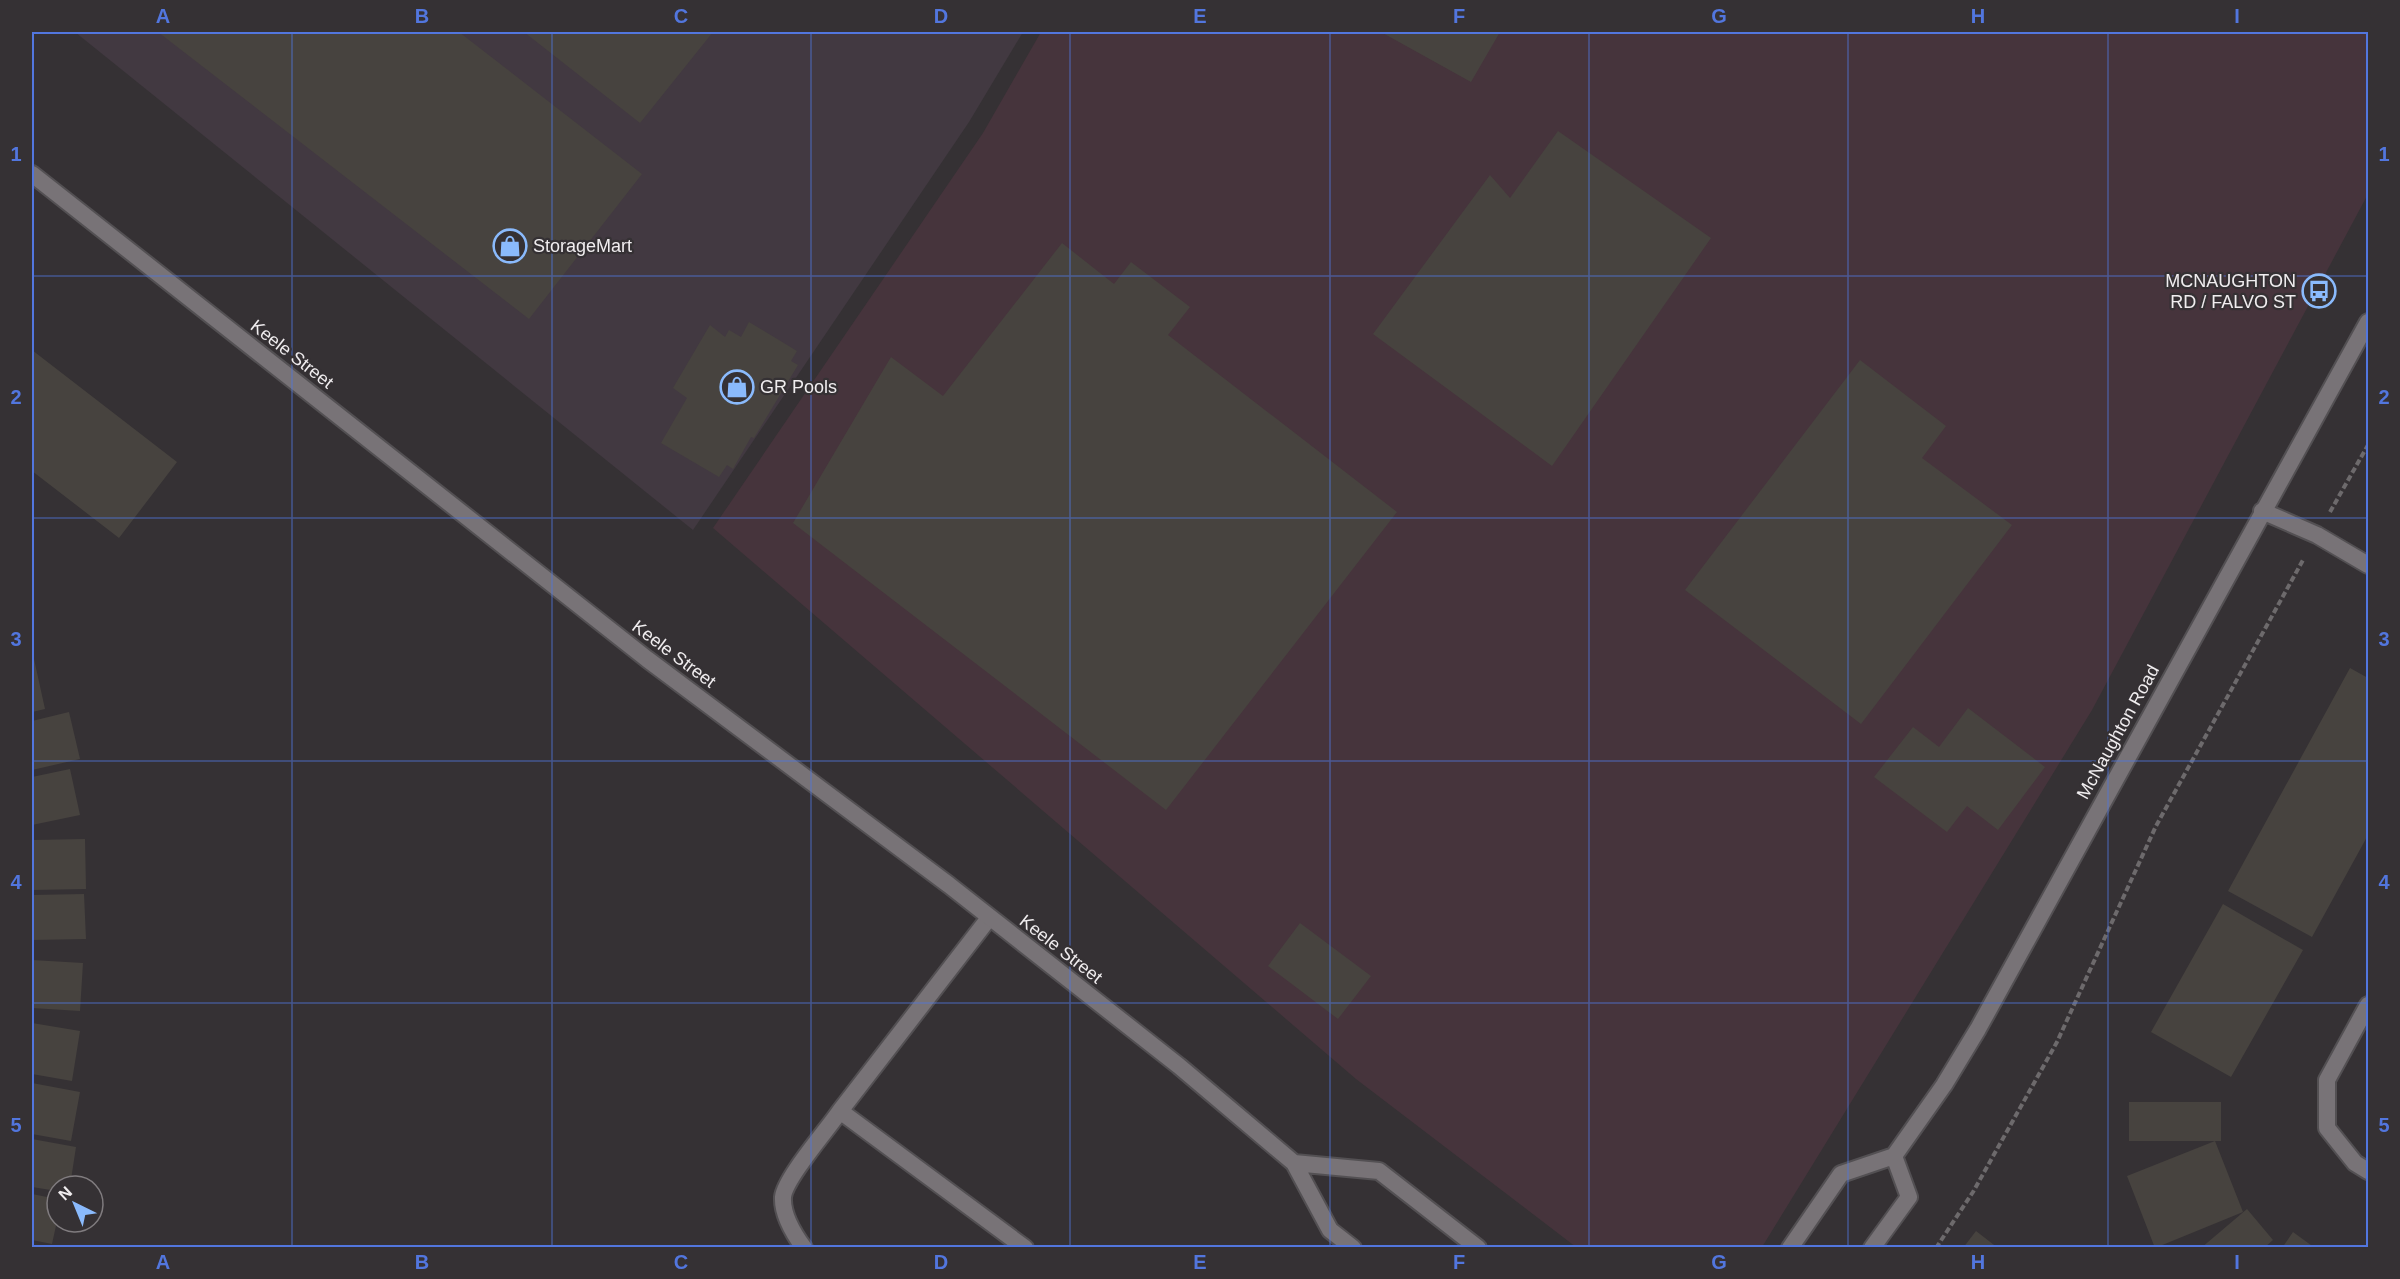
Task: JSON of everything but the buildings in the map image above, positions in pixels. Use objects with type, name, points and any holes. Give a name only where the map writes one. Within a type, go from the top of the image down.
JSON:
[{"type":"street","name":"Keele Street","points":[[32,174],[647,659],[989,918],[1179,1066],[1294,1163],[1330,1230],[1353,1248]]},
{"type":"street","name":"McNaughton Road","points":[[1894,1156],[1944,1084],[1978,1029],[2368,322]]},
{"type":"street","points":[[2262,511],[2317,535],[2368,565]]},
{"type":"street","points":[[804,1248],[784,1213],[783,1194],[793,1175],[989,918]]},
{"type":"street","points":[[2368,1005],[2327,1080],[2327,1128],[2355,1163],[2368,1171]]},
{"type":"street","points":[[840,1112],[1025,1248]]},
{"type":"street","points":[[1790,1248],[1841,1174],[1894,1156],[1909,1197],[1872,1248]]},
{"type":"street","points":[[1294,1163],[1379,1171],[1478,1248]]},
{"type":"path","points":[[1936,1248],[1973,1192],[2057,1042],[2156,826],[2368,445]]},
{"type":"shaded area","points":[[75,32],[1023,32],[969,122],[693,530]]},
{"type":"shaded area","points":[[1041,32],[2368,32],[2368,194],[2092,710],[1762,1247],[1576,1247],[1356,1079],[713,528],[983,133]]},
{"type":"place","name":"StorageMart","points":[[510,246]]},
{"type":"place","name":"MCNAUGHTON RD / FALVO ST","points":[[2319,291]]},
{"type":"place","name":"GR Pools","points":[[737,387]]}]
